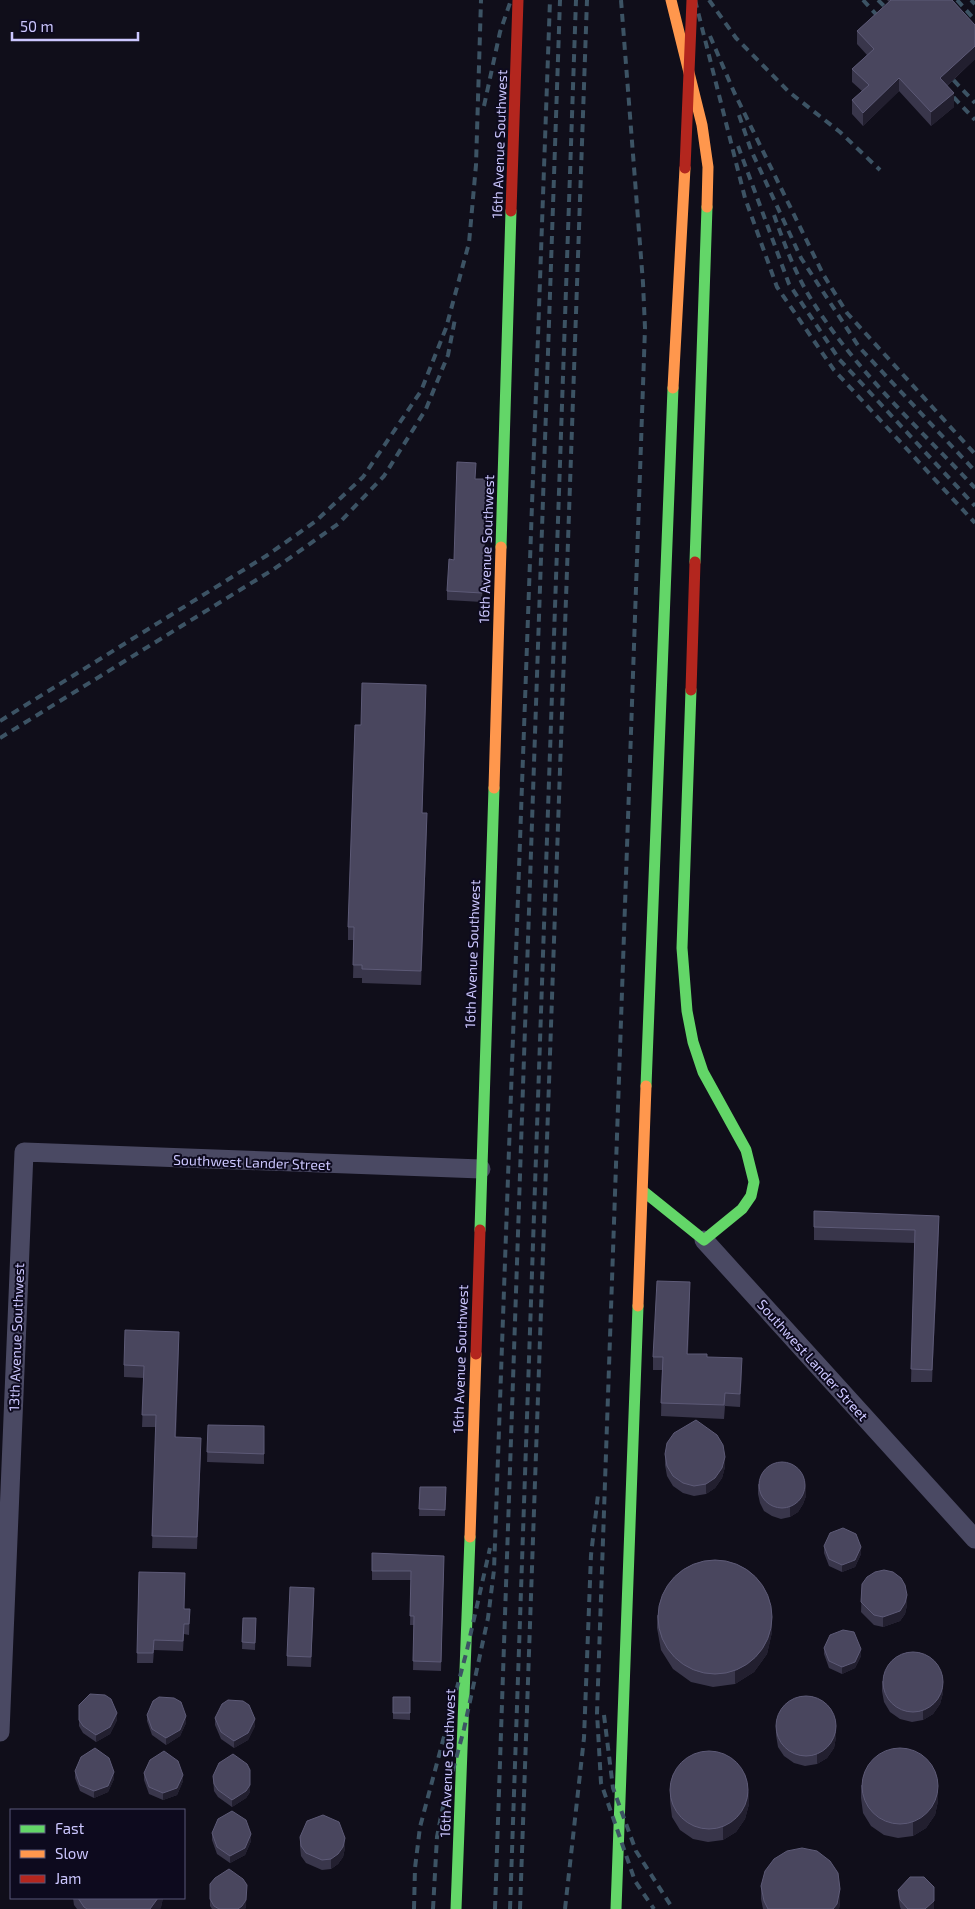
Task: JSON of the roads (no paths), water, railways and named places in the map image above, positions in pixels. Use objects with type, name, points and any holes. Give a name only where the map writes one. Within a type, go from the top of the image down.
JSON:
[{"type":"street","name":"16th Avenue Southwest","points":[[456,1909],[467,1650],[518,0]]},
{"type":"street","points":[[671,0],[702,125],[708,167],[682,948],[684,984],[690,1031],[703,1071],[749,1155],[754,1178],[752,1196],[743,1209],[704,1240]]},
{"type":"street","points":[[616,1909],[668,471],[685,168],[692,0]]},
{"type":"street","name":"Southwest Lander Street","points":[[24,1152],[481,1169]]},
{"type":"street","name":"13th Avenue Southwest","points":[[0,1732],[24,1152]]},
{"type":"street","name":"Southwest Lander Street","points":[[643,1190],[704,1240],[975,1539]]},
{"type":"railway","points":[[0,721],[266,556],[316,521],[363,477],[421,391],[446,328],[469,243],[476,165],[481,0]]},
{"type":"railway","points":[[484,106],[500,32],[511,0]]},
{"type":"railway","points":[[433,1909],[437,1837],[464,1729],[488,1618],[494,1570],[550,0]]},
{"type":"railway","points":[[495,1909],[560,0]]},
{"type":"railway","points":[[510,1909],[576,0]]},
{"type":"railway","points":[[520,1909],[587,0]]},
{"type":"railway","points":[[621,0],[645,328],[597,1713],[601,1783],[635,1881],[654,1909]]},
{"type":"railway","points":[[695,0],[745,198],[777,287],[834,370],[975,523]]},
{"type":"railway","points":[[709,0],[736,38],[789,92],[840,132],[880,170]]},
{"type":"railway","points":[[863,0],[884,23]]},
{"type":"railway","points":[[878,0],[895,17]]},
{"type":"railway","points":[[957,0],[975,20]]},
{"type":"railway","points":[[971,0],[975,4]]},
{"type":"railway","points":[[710,36],[734,92],[823,274],[847,313],[975,454]]},
{"type":"railway","points":[[944,70],[975,103]]},
{"type":"railway","points":[[944,87],[975,120]]},
{"type":"railway","points":[[739,115],[751,150],[801,258],[859,347],[975,471]]},
{"type":"railway","points":[[738,146],[789,284],[839,359],[975,506]]},
{"type":"railway","points":[[774,215],[800,279],[828,325],[867,374],[975,488]]},
{"type":"railway","points":[[0,738],[274,569],[338,524],[384,476],[426,409],[448,355],[455,319]]},
{"type":"railway","points":[[565,1909],[584,1738],[591,1555],[598,1495]]},
{"type":"railway","points":[[414,1909],[415,1868],[420,1827],[467,1650],[490,1548]]},
{"type":"railway","points":[[604,1715],[613,1788],[636,1851],[673,1909]]}]
